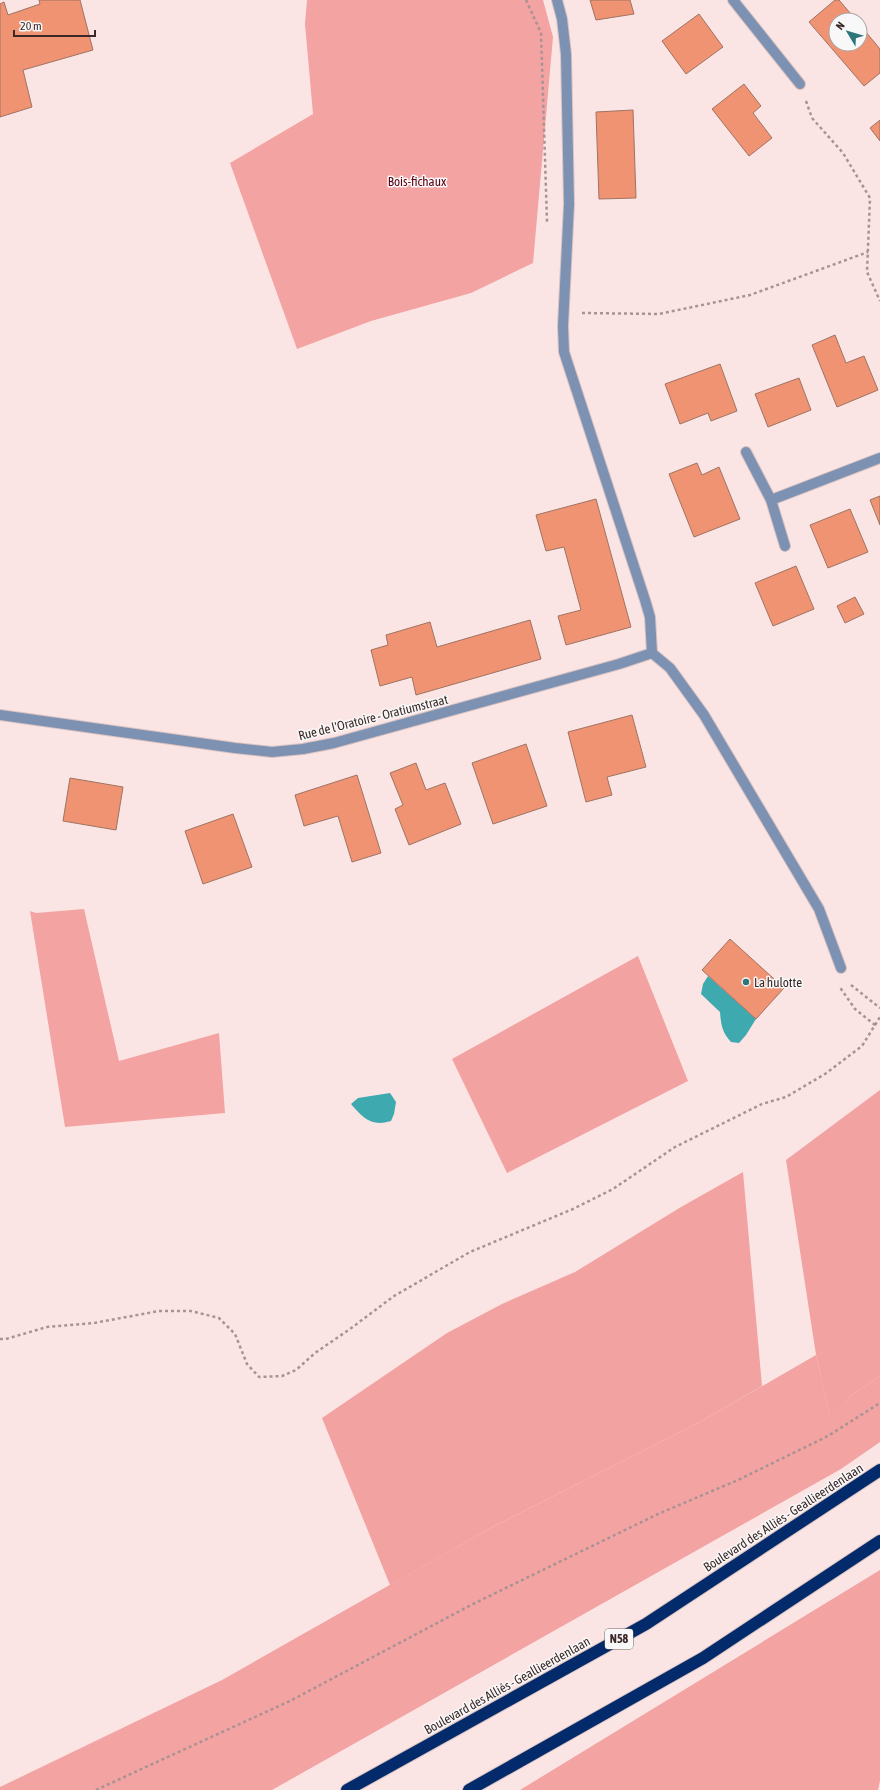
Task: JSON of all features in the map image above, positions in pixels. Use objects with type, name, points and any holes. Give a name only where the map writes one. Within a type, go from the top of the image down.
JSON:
[{"type":"highway","name":"Boulevard des Alliés - Geallieerdenlaan","points":[[348,1790],[646,1624],[880,1470]]},
{"type":"highway","points":[[469,1790],[703,1658],[880,1541]]},
{"type":"street","points":[[557,0],[562,19],[566,54],[569,188],[564,352],[650,617],[652,653],[670,668],[704,715],[819,909],[841,968]]},
{"type":"street","points":[[733,0],[800,84]]},
{"type":"street","points":[[746,452],[771,500],[785,546]]},
{"type":"street","points":[[771,500],[880,458]]},
{"type":"street","name":"Rue de l'Oratoire - Oratiumstraat","points":[[0,715],[272,752],[302,749],[334,743],[612,666],[652,653]]},
{"type":"path","points":[[526,0],[541,33],[547,223]]},
{"type":"path","points":[[800,84],[812,118],[843,153],[870,198],[867,272],[880,301]]},
{"type":"path","points":[[564,313],[659,314],[750,295],[868,252]]},
{"type":"path","points":[[841,968],[845,981],[880,1008]]},
{"type":"path","points":[[836,983],[855,1009],[875,1025]]},
{"type":"path","points":[[0,1340],[47,1327],[94,1323],[159,1311],[191,1311],[219,1318],[235,1334],[247,1364],[259,1377],[282,1376],[296,1370],[315,1353],[394,1296],[470,1252],[540,1224],[606,1193],[675,1147],[762,1104],[786,1097],[825,1074],[862,1046],[880,1017]]},
{"type":"path","points":[[96,1790],[290,1701],[487,1598],[658,1514],[738,1480],[828,1436],[880,1402]]},
{"type":"shaded area","points":[[638,956],[688,1081],[507,1173],[452,1059]]},
{"type":"shaded area","points":[[880,1090],[880,1376],[852,1395],[830,1417],[816,1355],[786,1160]]},
{"type":"shaded area","points":[[743,1172],[762,1386],[700,1422],[492,1527],[390,1585],[322,1418],[447,1333],[502,1304],[575,1272],[681,1207]]},
{"type":"green space","name":"Bois-fichaux","points":[[307,0],[543,0],[553,37],[533,263],[471,293],[371,321],[297,349],[230,163],[313,114],[305,24]]},
{"type":"green space","points":[[84,909],[119,1061],[219,1033],[225,1113],[65,1127],[30,911],[36,913]]},
{"type":"green space","points":[[816,1355],[830,1416],[852,1395],[880,1376],[880,1442],[841,1469],[272,1790],[0,1790],[0,1787],[222,1680],[492,1527],[700,1422]]},
{"type":"green space","points":[[880,1570],[880,1781],[878,1790],[520,1790]]},
{"type":"water","points":[[708,976],[756,1019],[739,1043],[731,1042],[722,1028],[720,1012],[701,994],[703,984]]},
{"type":"water","points":[[390,1093],[396,1102],[394,1114],[391,1121],[384,1123],[368,1120],[351,1104],[358,1098]]},
{"type":"building","points":[[39,0],[80,0],[93,50],[23,70],[32,107],[0,117],[0,4],[4,2],[8,15],[40,4]]},
{"type":"building","points":[[590,0],[630,0],[634,14],[596,20]]},
{"type":"building","points":[[835,0],[839,0],[849,12],[828,12],[828,44],[809,22]]},
{"type":"building","points":[[699,14],[723,47],[686,74],[662,41]]},
{"type":"building","points":[[868,35],[880,49],[880,73],[864,86],[835,52],[868,52]]},
{"type":"building","points":[[744,84],[761,106],[753,113],[772,138],[749,156],[712,109]]},
{"type":"building","points":[[633,110],[636,198],[599,199],[596,112]]},
{"type":"building","points":[[880,120],[880,141],[870,128]]},
{"type":"building","points":[[835,335],[846,363],[864,356],[878,390],[837,407],[812,345]]},
{"type":"building","points":[[720,364],[737,411],[711,421],[708,413],[680,424],[665,384]]},
{"type":"building","points":[[799,378],[811,410],[768,427],[755,394]]},
{"type":"building","points":[[697,463],[702,475],[719,467],[740,519],[694,537],[669,474]]},
{"type":"building","points":[[880,496],[880,525],[870,500]]},
{"type":"building","points":[[596,499],[631,627],[566,645],[558,616],[581,610],[564,547],[546,551],[536,515]]},
{"type":"building","points":[[850,509],[868,552],[828,568],[810,525]]},
{"type":"building","points":[[796,566],[814,609],[773,626],[755,583]]},
{"type":"building","points":[[855,597],[864,614],[845,623],[837,606]]},
{"type":"building","points":[[530,620],[541,659],[416,695],[412,677],[380,686],[371,650],[388,645],[386,635],[430,622],[437,647]]},
{"type":"building","points":[[632,715],[646,767],[607,777],[612,795],[586,802],[568,732]]},
{"type":"building","points":[[526,744],[547,806],[493,824],[472,763]]},
{"type":"building","points":[[416,763],[426,790],[445,783],[461,824],[409,845],[395,809],[403,805],[390,773]]},
{"type":"building","points":[[357,775],[381,853],[352,862],[338,816],[304,826],[295,795]]},
{"type":"building","points":[[70,778],[123,787],[116,830],[63,821]]},
{"type":"building","points":[[233,814],[252,867],[203,884],[185,831]]},
{"type":"building","name":"La hulotte","points":[[730,939],[784,988],[756,1019],[702,970]]},
{"type":"place","name":"La hulotte","points":[[746,982]]}]
